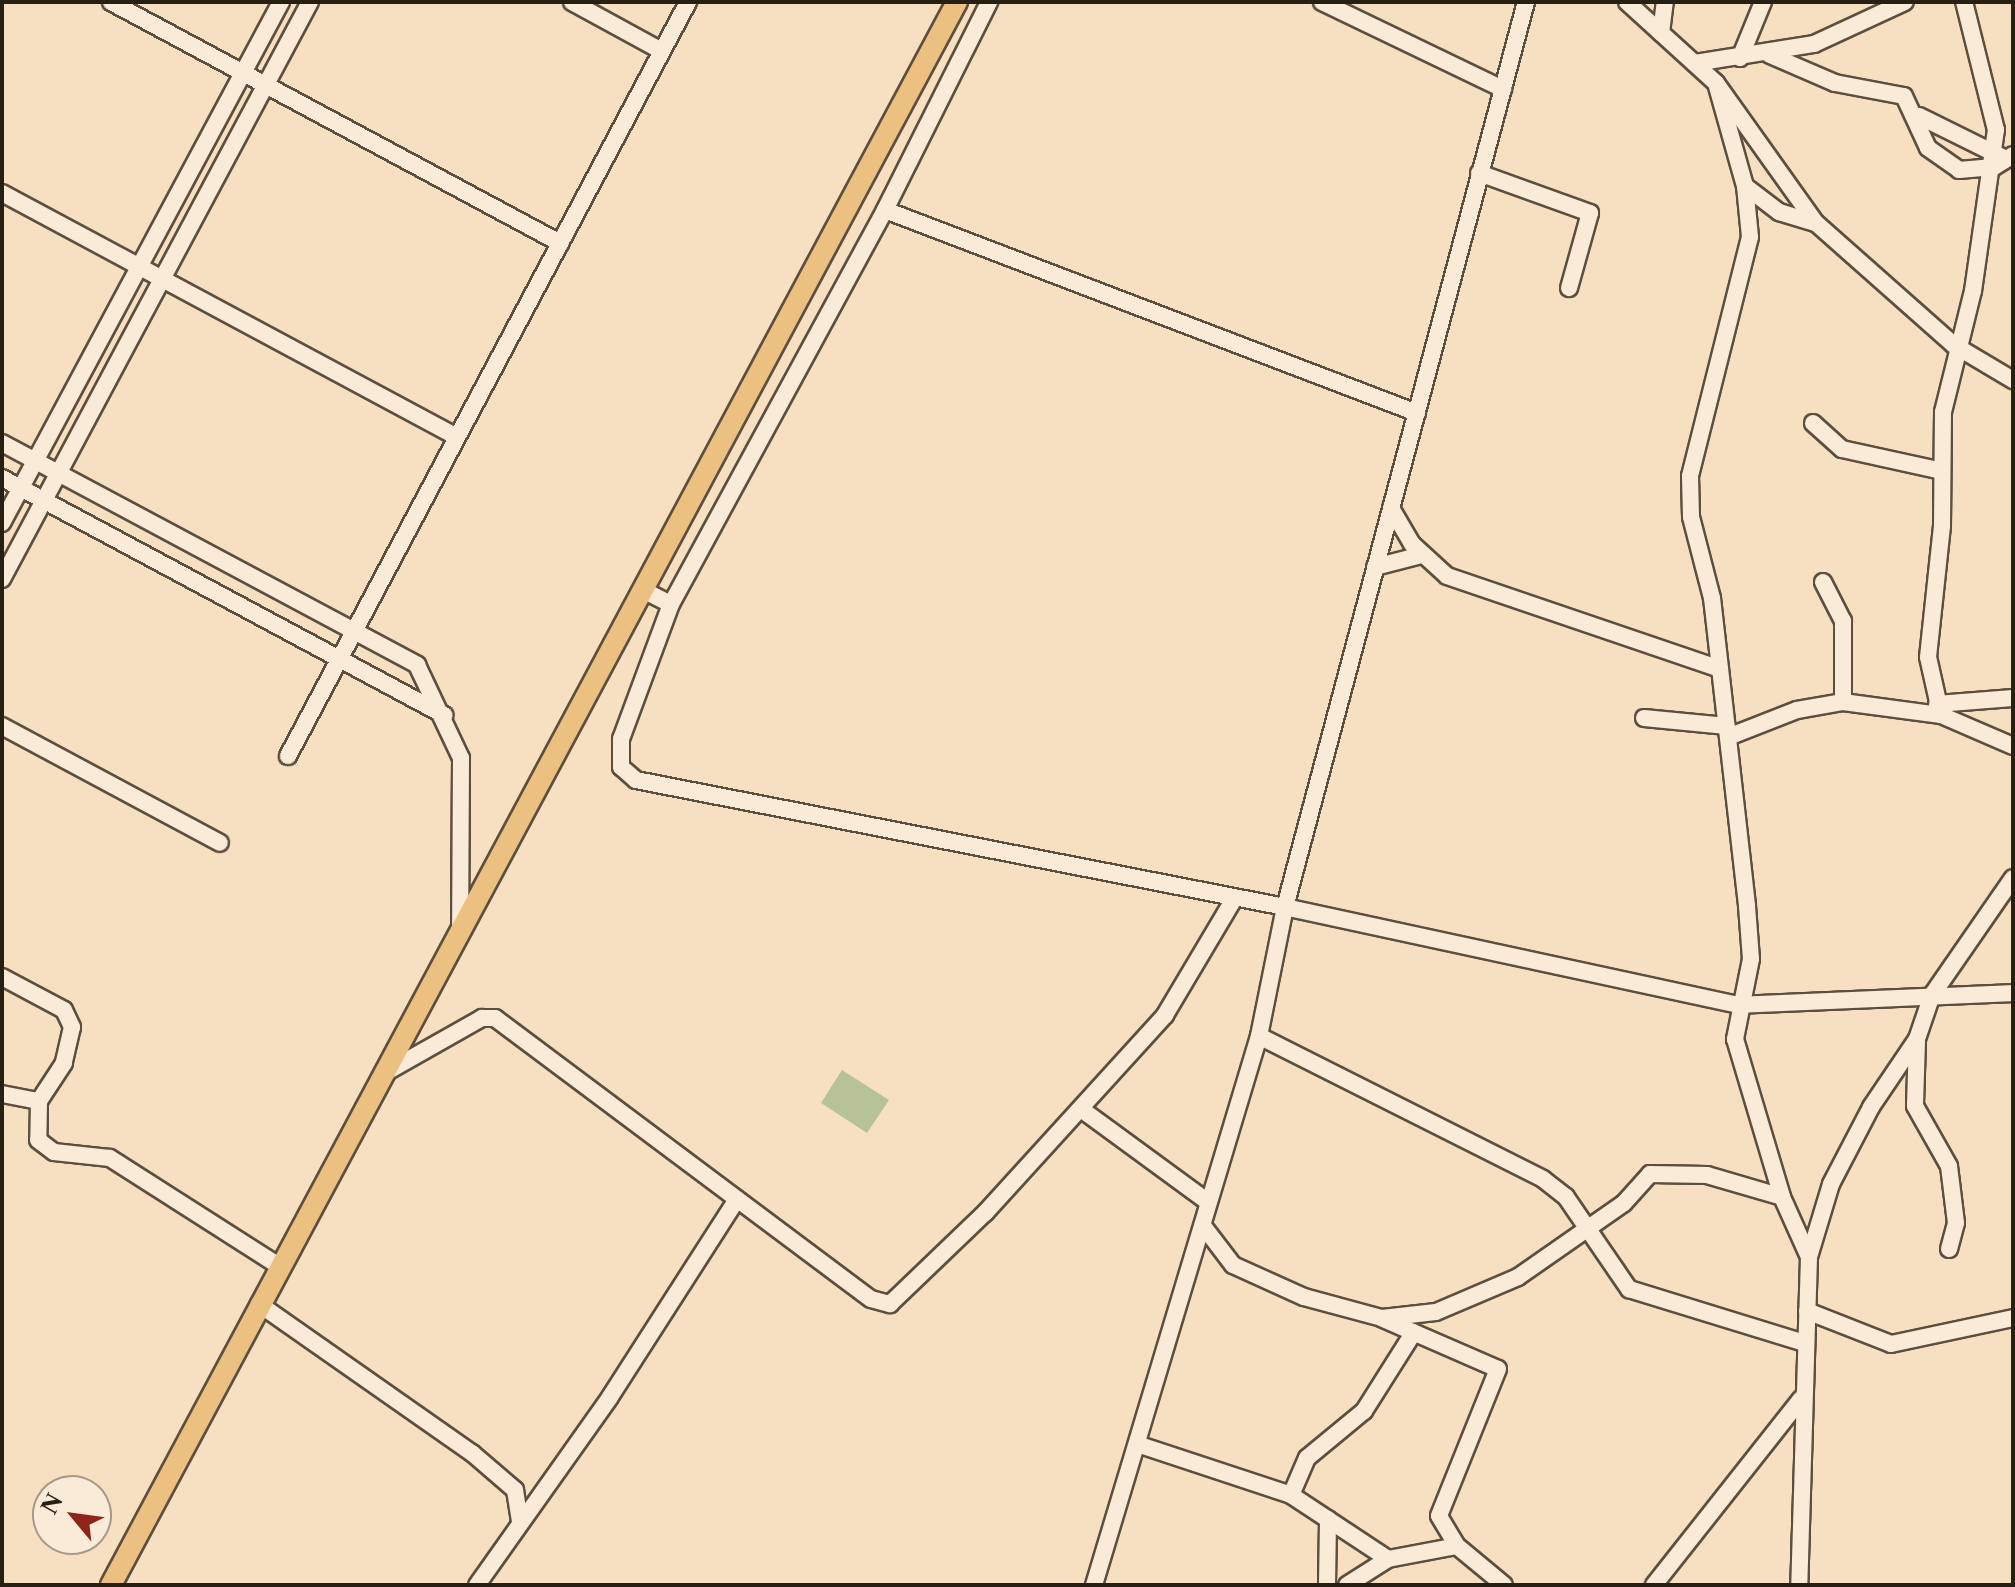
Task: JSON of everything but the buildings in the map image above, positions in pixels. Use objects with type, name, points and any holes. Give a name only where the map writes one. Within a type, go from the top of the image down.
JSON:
[{"type":"main road","points":[[111,1585],[957,2]]},
{"type":"street","points":[[111,2],[560,243]]},
{"type":"street","points":[[2,523],[281,2]]},
{"type":"street","points":[[2,579],[310,2]]},
{"type":"street","points":[[572,2],[662,51]]},
{"type":"street","points":[[288,756],[688,2]]},
{"type":"street","points":[[989,2],[885,210],[671,604],[621,739],[621,767],[636,780],[1285,907],[1738,1005],[2013,993]]},
{"type":"street","points":[[1322,2],[1503,89]]},
{"type":"street","points":[[1094,1585],[1140,1445],[1204,1227],[1208,1202],[1259,1036],[1285,907],[1526,2]]},
{"type":"street","points":[[1627,2],[1716,83],[1816,223],[1954,345],[2013,380]]},
{"type":"street","points":[[1661,33],[1665,2]]},
{"type":"street","points":[[1740,58],[1763,2]]},
{"type":"street","points":[[1695,63],[1770,55],[1847,32],[1905,2]]},
{"type":"street","points":[[1939,709],[1928,657],[1954,345],[1973,291],[2004,155],[1964,2]]},
{"type":"street","points":[[1770,55],[1835,83],[1890,89],[1919,116],[2004,155]]},
{"type":"street","points":[[1716,83],[1745,186],[1750,237],[1690,476],[1720,669],[1751,959],[1738,1005],[1739,1066],[1782,1197],[1809,1257]]},
{"type":"street","points":[[1919,116],[1928,148],[1948,165],[1967,172],[2004,155]]},
{"type":"street","points":[[1479,173],[1590,213],[1569,288]]},
{"type":"street","points":[[1745,186],[1779,212],[1816,223]]},
{"type":"street","points":[[2,193],[457,437]]},
{"type":"street","points":[[885,210],[1417,413]]},
{"type":"street","points":[[1813,423],[1842,449],[1942,471]]},
{"type":"street","points":[[2,443],[417,665],[444,715],[461,758],[465,798],[460,934]]},
{"type":"street","points":[[2,478],[444,715]]},
{"type":"street","points":[[1391,508],[1421,555],[1447,576],[1720,669]]},
{"type":"street","points":[[1375,567],[1421,555]]},
{"type":"street","points":[[1823,582],[1843,621],[1843,702]]},
{"type":"street","points":[[643,590],[671,604]]},
{"type":"street","points":[[1644,718],[1727,731],[1797,710],[1843,702],[1939,709],[2013,698]]},
{"type":"street","points":[[1939,709],[2013,746]]},
{"type":"street","points":[[2,726],[220,843]]},
{"type":"street","points":[[1799,1585],[1801,1399],[1809,1257],[1831,1184],[1917,1039],[1932,995],[2013,878]]},
{"type":"street","points":[[383,1074],[482,1018],[495,1018],[871,1299],[890,1304],[1081,1109],[1165,1015],[1234,899]]},
{"type":"street","points":[[2,977],[64,1010],[72,1027],[64,1063],[39,1101],[38,1140],[54,1152],[110,1158],[279,1266]]},
{"type":"street","points":[[1259,1036],[1543,1179],[1585,1225],[1629,1289],[1805,1343]]},
{"type":"street","points":[[1917,1039],[1915,1106],[1949,1166],[1956,1223],[1949,1249]]},
{"type":"street","points":[[2,1094],[39,1101]]},
{"type":"street","points":[[1081,1109],[1208,1202]]},
{"type":"street","points":[[1382,1318],[1478,1297],[1518,1277],[1585,1225],[1624,1203],[1650,1174],[1670,1169],[1782,1197]]},
{"type":"street","points":[[477,1585],[737,1199]]},
{"type":"street","points":[[1204,1227],[1233,1265],[1304,1297],[1382,1318],[1498,1369],[1439,1516],[1457,1546],[1504,1585]]},
{"type":"street","points":[[259,1304],[472,1453],[515,1490],[520,1525]]},
{"type":"street","points":[[1807,1311],[1891,1344],[2013,1318]]},
{"type":"street","points":[[1291,1495],[1307,1458],[1364,1411],[1414,1332]]},
{"type":"street","points":[[1654,1585],[1801,1399]]},
{"type":"street","points":[[1140,1445],[1291,1495],[1388,1559]]},
{"type":"street","points":[[1327,1585],[1328,1519]]},
{"type":"street","points":[[1347,1585],[1388,1559],[1457,1546]]},
{"type":"green space","points":[[842,1070],[889,1100],[867,1133],[821,1103]]}]
